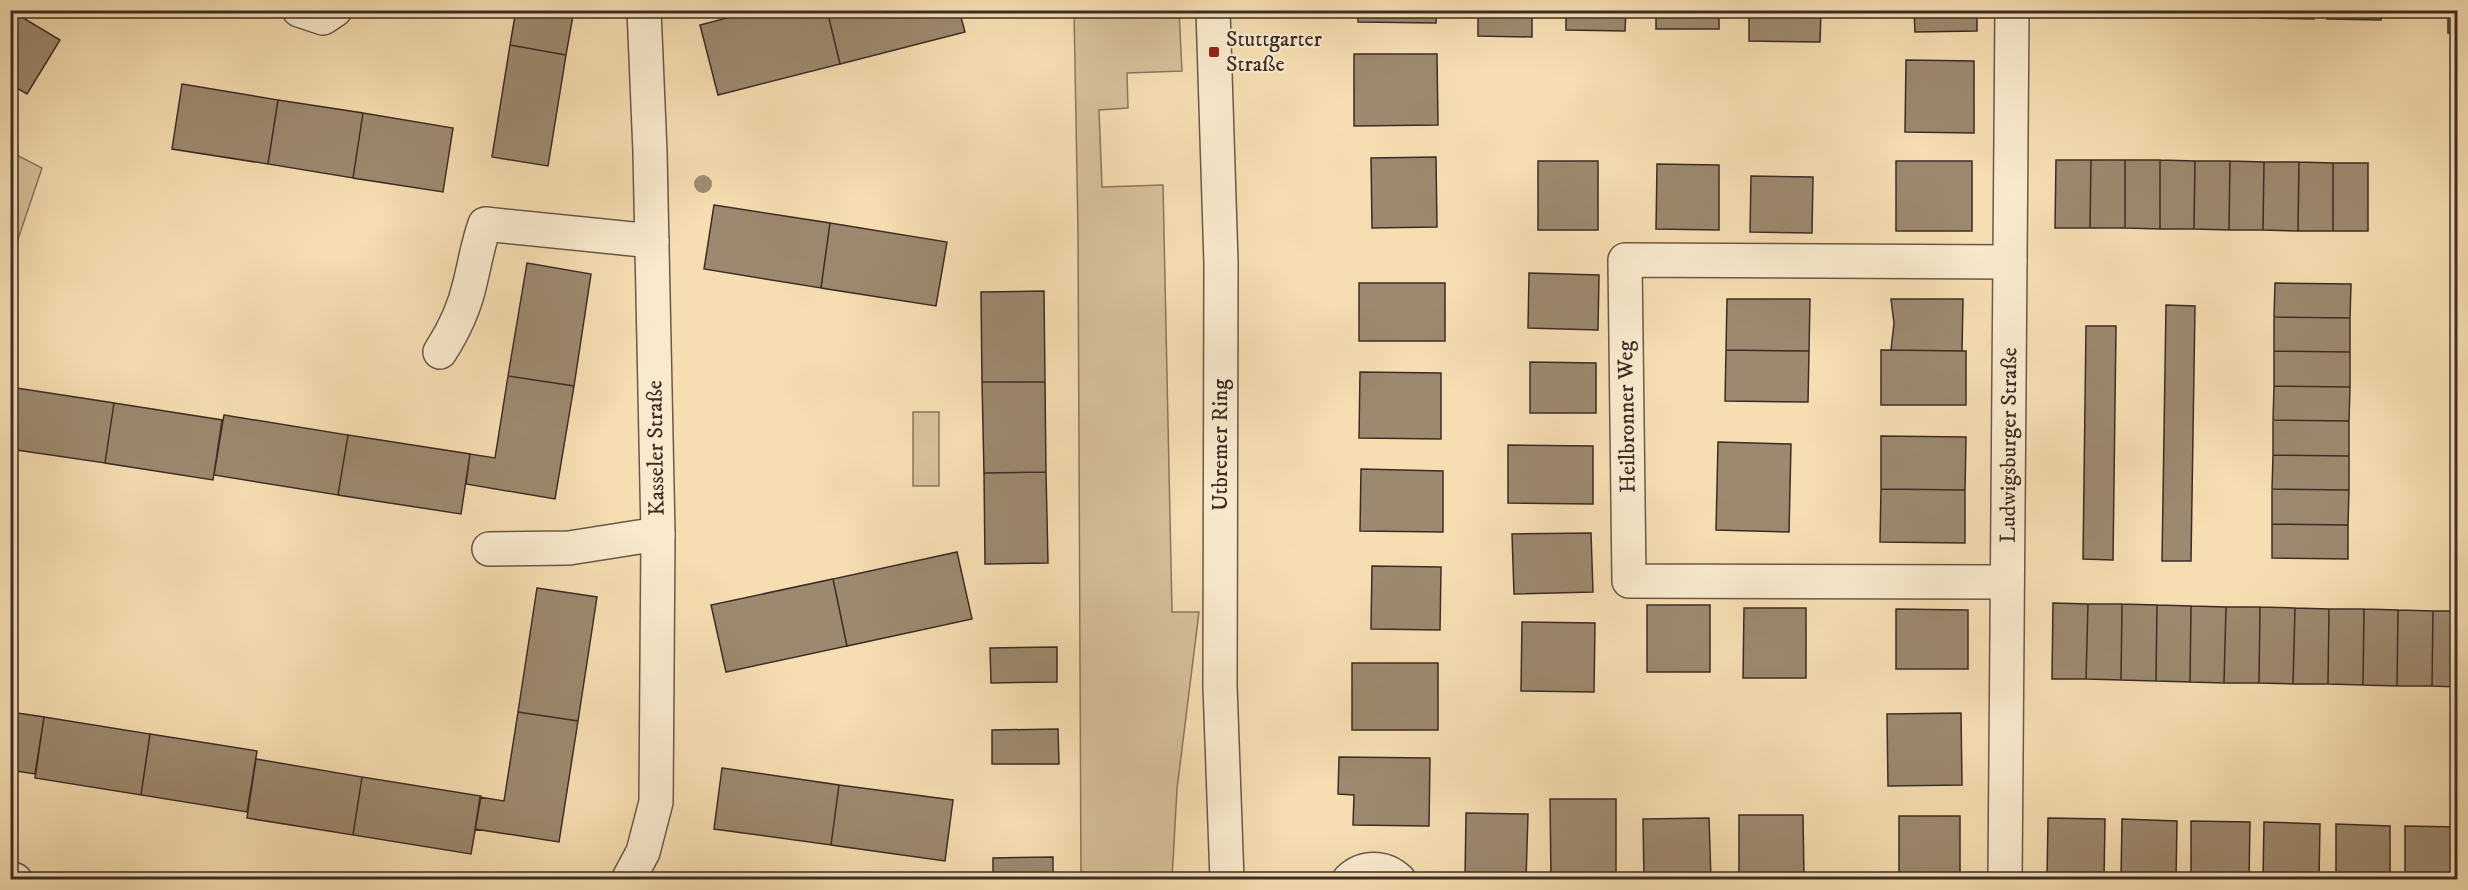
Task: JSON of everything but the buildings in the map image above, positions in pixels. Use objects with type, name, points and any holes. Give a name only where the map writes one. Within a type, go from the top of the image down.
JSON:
[{"type":"street","points":[[299,10],[323,18],[335,10]]},
{"type":"street","name":"Kasseler Straße","points":[[628,879],[643,852],[656,802],[658,534],[652,241],[644,10]]},
{"type":"street","name":"Utbremer Ring","points":[[1213,10],[1221,263],[1220,686],[1227,879]]},
{"type":"street","name":"Ludwigsburger Straße","points":[[2005,879],[2012,10]]},
{"type":"street","points":[[440,351],[450,337],[470,285],[478,244],[485,224],[652,241]]},
{"type":"street","name":"Heilbronner Weg","points":[[2006,582],[1629,581],[1625,260],[2010,262]]},
{"type":"street","points":[[489,549],[569,548],[658,534]]},
{"type":"street","points":[[1349,879],[1362,871],[1374,869],[1386,871],[1399,879]]},
{"type":"street","points":[[10,878],[15,879]]},
{"type":"shaded area","points":[[1074,11],[1179,11],[1182,71],[1127,73],[1128,108],[1099,110],[1102,187],[1163,185],[1172,612],[1199,612],[1177,789],[1172,879],[1081,879],[1078,231]]},
{"type":"shaded area","points":[[11,152],[42,168],[11,260]]},
{"type":"shaded area","points":[[913,412],[939,412],[939,486],[913,486]]},
{"type":"place","name":"Stuttgarter Straße","points":[[1214,52]]}]
